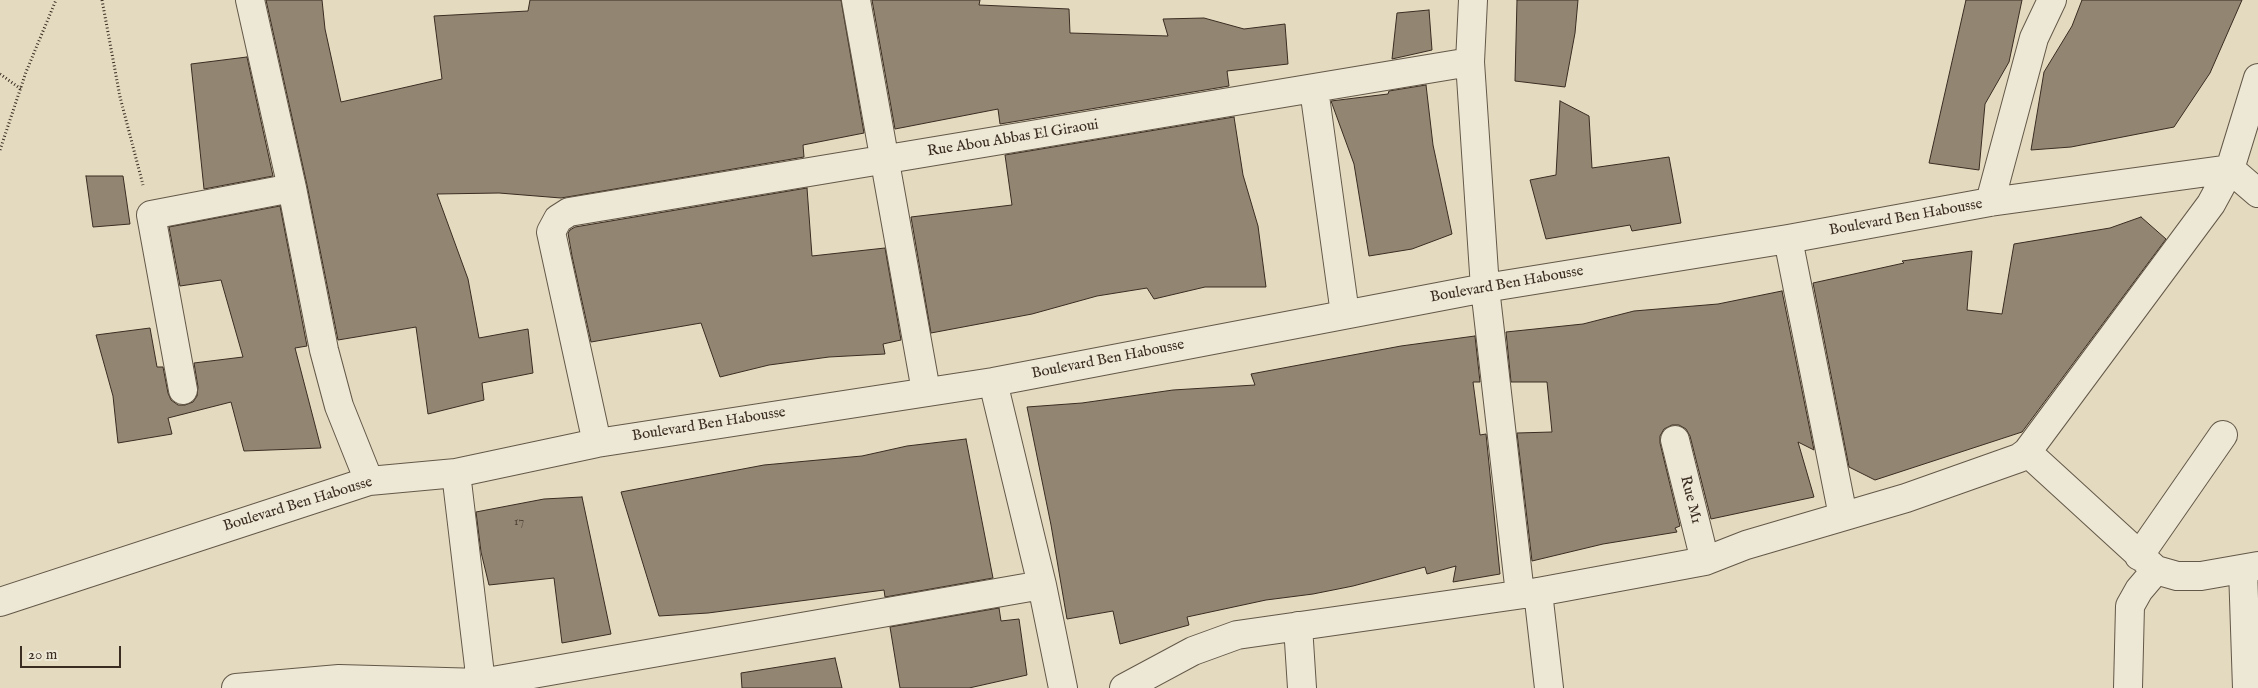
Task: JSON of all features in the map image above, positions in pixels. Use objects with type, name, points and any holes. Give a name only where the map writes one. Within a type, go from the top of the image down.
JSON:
[{"type":"street","points":[[250,0],[292,188],[324,350],[339,406],[369,481]]},
{"type":"street","points":[[856,0],[926,391]]},
{"type":"street","points":[[1473,0],[1470,62],[1485,288],[1529,593],[1549,688]]},
{"type":"street","points":[[1990,202],[2034,38],[2052,0]]},
{"type":"street","name":"Rue Abou Abbas El Giraoui","points":[[597,444],[551,232],[558,218],[569,212],[1470,62]]},
{"type":"street","points":[[1124,688],[1192,651],[1237,636],[1529,593],[1705,561],[1746,545],[1906,498],[2008,462],[2027,452],[2200,221],[2230,168],[2258,78]]},
{"type":"street","points":[[1314,89],[1345,314]]},
{"type":"street","points":[[2230,168],[2258,193]]},
{"type":"street","name":"Boulevard Ben Habousse","points":[[0,602],[369,481],[456,473],[597,444],[993,382],[1485,288],[1788,239],[1990,202],[2230,168]]},
{"type":"street","points":[[182,390],[151,215],[292,188]]},
{"type":"street","points":[[1788,239],[1844,516]]},
{"type":"street","points":[[993,382],[1042,585],[1063,688]]},
{"type":"street","points":[[2128,688],[2130,606],[2139,590],[2148,563],[2223,435]]},
{"type":"street","name":"Rue M1","points":[[1675,440],[1705,561]]},
{"type":"street","points":[[2027,452],[2148,563],[2177,576],[2193,576],[2251,567],[2246,688]]},
{"type":"street","points":[[456,473],[482,684]]},
{"type":"street","points":[[236,688],[338,684],[482,684],[1042,585]]},
{"type":"street","points":[[1298,626],[1302,688]]},
{"type":"path","points":[[0,150],[21,89],[56,0]]},
{"type":"path","points":[[102,0],[120,97],[151,215]]},
{"type":"path","points":[[0,74],[21,89]]},
{"type":"building","points":[[266,0],[322,0],[325,29],[341,102],[442,79],[434,16],[528,11],[530,0],[841,0],[864,133],[803,145],[804,157],[561,198],[499,193],[437,194],[468,279],[479,338],[528,329],[533,373],[482,383],[484,400],[428,414],[416,327],[338,340],[307,185]]},
{"type":"building","points":[[872,0],[980,0],[979,5],[1069,9],[1070,33],[1168,36],[1163,19],[1204,18],[1244,29],[1285,24],[1288,64],[1227,71],[1229,86],[1000,124],[998,109],[895,129]]},
{"type":"building","points":[[1517,0],[1578,0],[1575,33],[1565,87],[1515,81]]},
{"type":"building","points":[[1966,0],[2022,0],[2009,62],[1985,104],[1979,170],[1929,163]]},
{"type":"building","points":[[2082,0],[2242,0],[2210,73],[2174,127],[2071,147],[2031,150],[2044,72],[2072,26]]},
{"type":"building","points":[[1429,10],[1432,50],[1392,59],[1397,13]]},
{"type":"building","points":[[247,57],[273,176],[204,189],[191,64]]},
{"type":"building","points":[[1426,85],[1433,145],[1452,234],[1412,249],[1369,256],[1354,164],[1331,101],[1388,94],[1389,91]]},
{"type":"building","points":[[1560,101],[1589,116],[1592,168],[1669,157],[1681,223],[1632,231],[1630,225],[1546,239],[1530,180],[1556,175]]},
{"type":"building","points":[[1234,117],[1243,175],[1258,226],[1266,287],[1205,287],[1154,299],[1147,288],[1097,296],[1032,314],[931,333],[911,217],[1012,205],[1005,155]]},
{"type":"building","points":[[86,176],[123,176],[130,224],[93,227]]},
{"type":"building","points":[[807,188],[812,256],[885,248],[901,340],[883,344],[885,354],[829,357],[769,365],[720,377],[701,323],[591,342],[572,256],[568,233],[570,230],[575,227]]},
{"type":"building","points":[[280,206],[307,346],[295,348],[321,448],[244,451],[231,402],[168,418],[172,434],[118,443],[113,396],[96,335],[150,328],[157,367],[163,367],[168,393],[171,400],[178,405],[193,402],[197,396],[198,387],[194,363],[243,357],[221,280],[180,286],[169,227]]},
{"type":"building","points":[[2141,217],[2166,239],[2022,432],[1875,480],[1849,467],[1813,283],[1904,263],[1902,261],[1972,251],[1967,310],[2002,314],[2014,244],[2110,228]]},
{"type":"building","points":[[1782,291],[1814,450],[1798,442],[1814,497],[1711,519],[1690,436],[1686,429],[1679,425],[1672,425],[1664,429],[1660,436],[1660,443],[1680,526],[1675,528],[1677,532],[1603,544],[1532,561],[1517,433],[1552,432],[1547,382],[1511,382],[1506,332],[1583,324],[1634,311],[1718,304]]},
{"type":"building","points":[[1475,336],[1480,382],[1473,382],[1480,435],[1486,434],[1500,574],[1453,582],[1456,566],[1427,574],[1425,567],[1353,586],[1313,594],[1266,600],[1187,617],[1189,625],[1120,644],[1113,611],[1067,619],[1051,525],[1027,407],[1082,403],[1173,390],[1255,385],[1251,374],[1401,346]]},
{"type":"building","points":[[966,439],[993,578],[885,597],[884,590],[708,613],[659,616],[621,492],[764,465],[862,456],[907,446]]},
{"type":"building","points":[[582,497],[611,634],[562,643],[554,578],[489,585],[481,552],[476,512],[544,499]]},
{"type":"building","points":[[999,608],[1001,621],[1019,619],[1027,675],[969,688],[900,688],[890,627]]},
{"type":"building","points":[[835,658],[842,688],[742,688],[741,673]]}]
